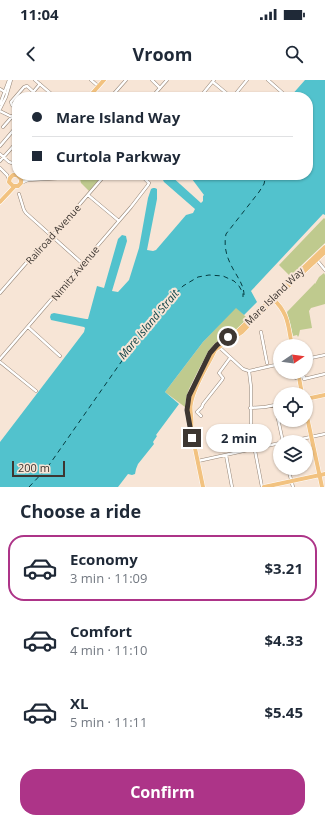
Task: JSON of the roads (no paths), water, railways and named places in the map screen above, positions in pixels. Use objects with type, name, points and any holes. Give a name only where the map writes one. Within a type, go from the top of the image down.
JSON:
[{"type":"main road","points":[[93,92],[104,80]]},
{"type":"main road","points":[[0,202],[7,193],[12,177]]},
{"type":"main road","points":[[11,183],[18,186],[21,180]]},
{"type":"main road","name":"Mare Island Way","points":[[316,259],[325,247]]},
{"type":"main road","name":"Mare Island Way","points":[[197,462],[191,429],[192,423],[189,405],[190,392],[210,353],[238,331],[325,252]]},
{"type":"main road","points":[[273,299],[282,308],[285,314],[290,339]]},
{"type":"main road","points":[[313,398],[325,395]]},
{"type":"main road","points":[[313,446],[322,486]]},
{"type":"main road","points":[[197,462],[203,487]]},
{"type":"main road","points":[[263,487],[325,474]]},
{"type":"street","points":[[0,104],[10,80]]},
{"type":"street","points":[[3,127],[12,117],[0,110],[6,97],[10,80]]},
{"type":"street","points":[[35,80],[49,92]]},
{"type":"street","points":[[91,80],[98,86]]},
{"type":"street","points":[[115,92],[126,80]]},
{"type":"street","points":[[152,80],[160,88]]},
{"type":"street","points":[[156,92],[167,80]]},
{"type":"street","points":[[236,92],[247,80]]},
{"type":"street","points":[[268,80],[282,92]]},
{"type":"street","points":[[204,92],[214,81],[226,92]]},
{"type":"street","points":[[20,92],[27,86],[33,92],[40,84]]},
{"type":"street","points":[[0,89],[5,92]]},
{"type":"street","points":[[0,146],[12,132]]},
{"type":"street","points":[[0,161],[12,150]]},
{"type":"street","points":[[0,154],[12,163]]},
{"type":"street","points":[[0,168],[12,174]]},
{"type":"street","points":[[3,170],[11,183]]},
{"type":"street","name":"Railroad Avenue","points":[[0,292],[52,236],[101,180]]},
{"type":"street","name":"Nimitz Avenue","points":[[0,361],[131,207],[148,185],[149,182],[147,180]]},
{"type":"street","points":[[19,194],[26,213],[83,264]]},
{"type":"street","points":[[88,195],[119,221]]},
{"type":"street","points":[[316,259],[325,270]]},
{"type":"street","points":[[28,327],[60,356]]},
{"type":"street","points":[[261,332],[267,363]]},
{"type":"street","points":[[218,346],[243,369],[248,371],[273,366]]},
{"type":"street","points":[[313,358],[325,355]]},
{"type":"street","points":[[201,416],[197,412],[222,380],[223,378],[219,373],[230,358]]},
{"type":"street","points":[[0,361],[36,391]]},
{"type":"street","points":[[248,371],[251,387],[251,430],[263,487]]},
{"type":"street","points":[[313,377],[325,374]]},
{"type":"street","points":[[250,408],[262,408],[273,405]]},
{"type":"street","points":[[313,437],[325,434]]},
{"type":"street","points":[[197,462],[273,445]]},
{"type":"street","points":[[226,455],[232,487]]},
{"type":"street","points":[[290,475],[293,487]]},
{"type":"water","name":"Mare Island Strait","points":[[305,80],[325,80],[325,215],[323,214],[251,291],[257,302],[244,315],[236,308],[203,342],[165,392],[179,404],[156,435],[157,436],[153,442],[154,444],[138,464],[135,474],[128,474],[118,487],[0,487],[0,442],[84,332],[84,327],[51,320],[51,314],[54,313],[88,319],[97,286],[104,288],[118,239],[122,235],[126,236],[127,241],[112,291],[118,292],[129,280],[139,248],[151,189],[157,189],[157,199],[147,250],[153,251],[156,250],[186,215],[193,213],[195,209],[163,180],[176,180],[201,203],[204,195],[193,180],[313,180],[313,92],[294,92]]}]
